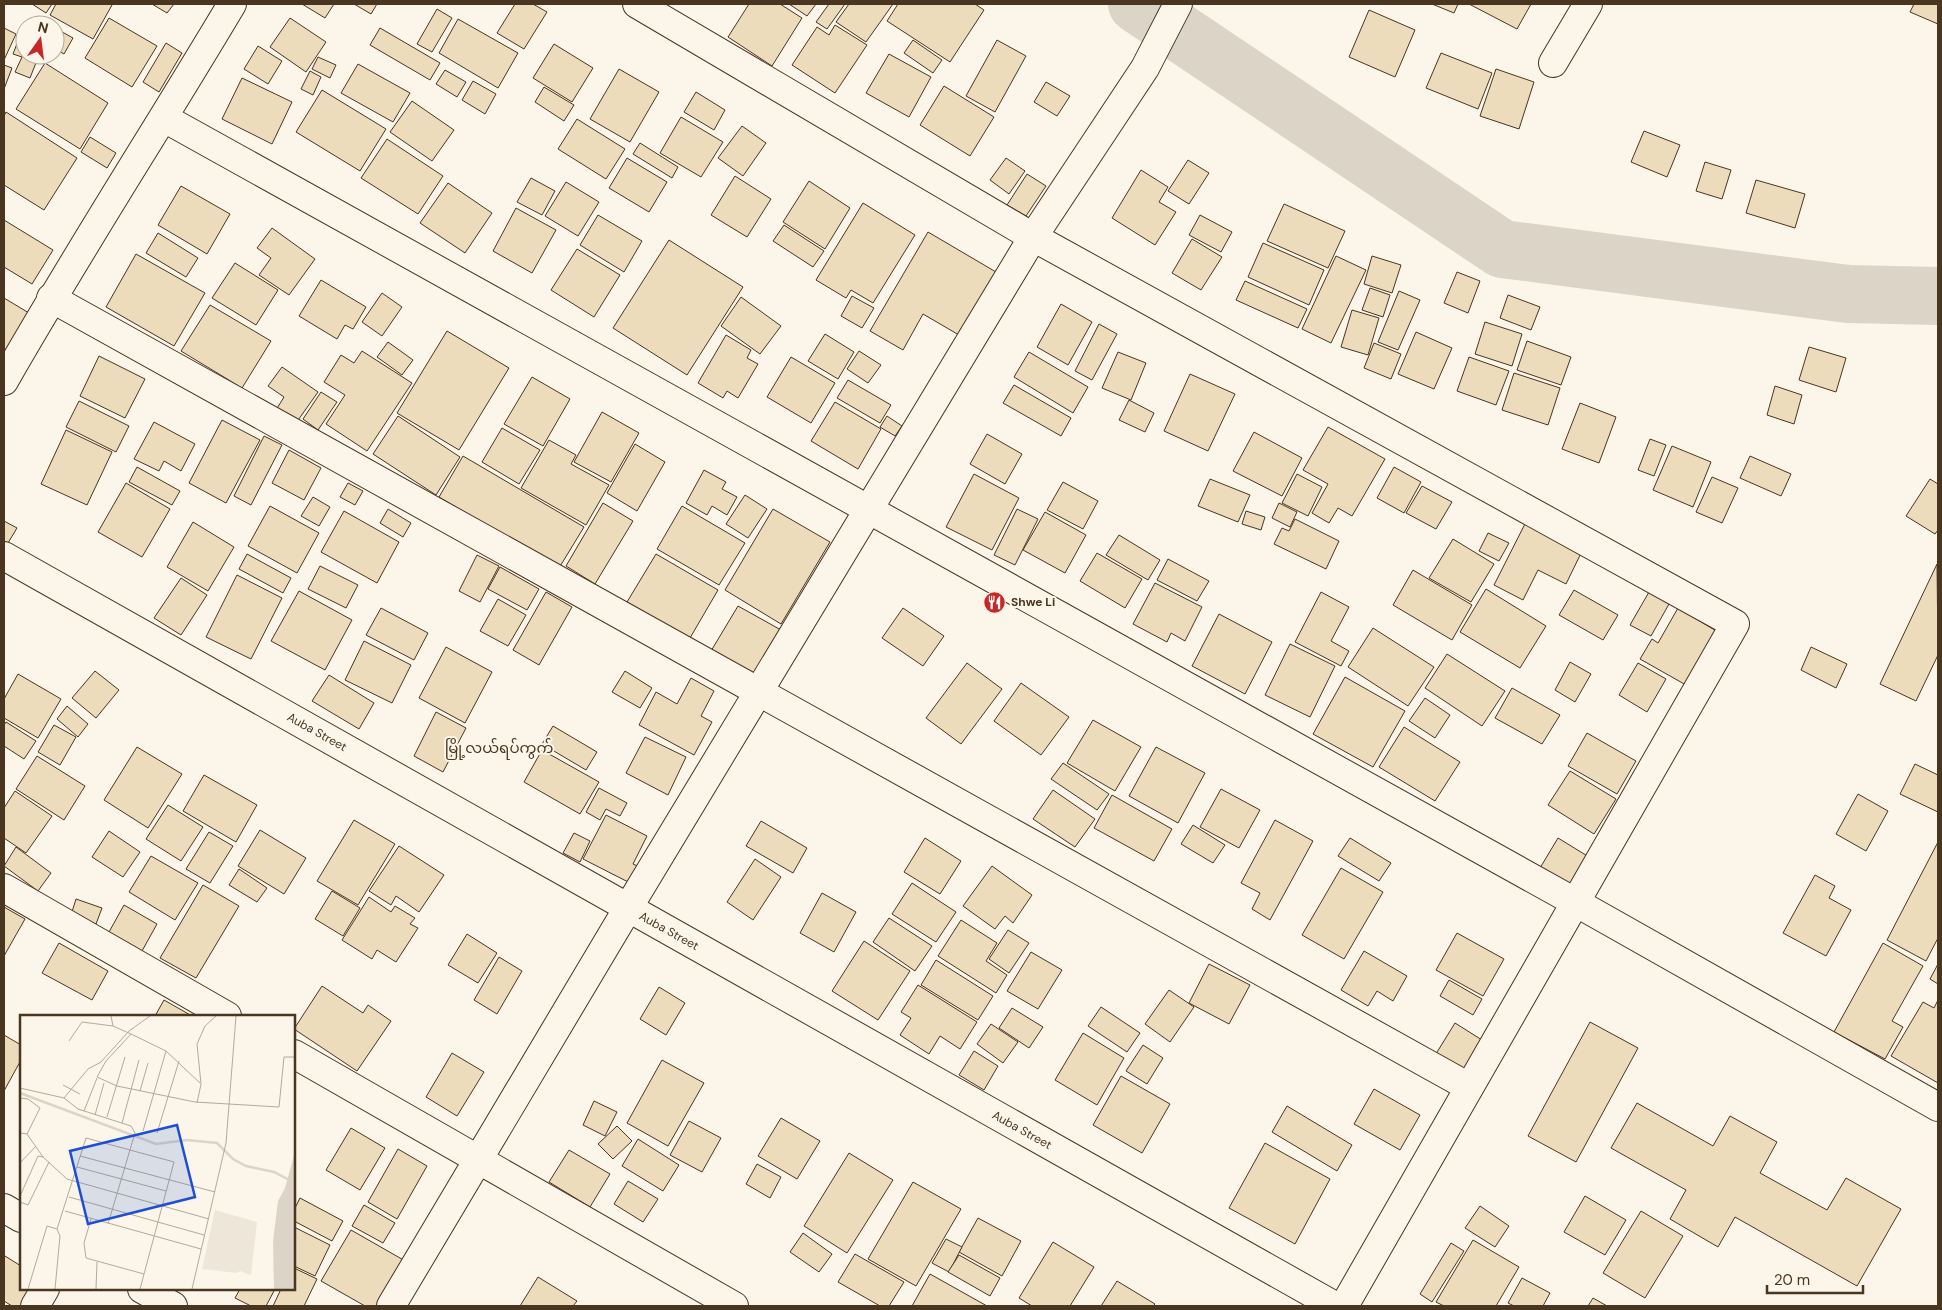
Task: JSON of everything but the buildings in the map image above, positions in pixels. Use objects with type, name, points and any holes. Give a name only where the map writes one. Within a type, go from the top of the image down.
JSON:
[{"type":"street","points":[[4,381],[51,298],[164,118],[232,4]]},
{"type":"street","points":[[637,4],[1033,237],[1736,624],[1344,1306]]},
{"type":"street","points":[[391,1306],[628,908],[1033,237],[1145,68],[1178,4]]},
{"type":"street","points":[[1554,63],[1588,4]]},
{"type":"street","points":[[164,118],[1575,902],[1938,1108]]},
{"type":"street","points":[[51,298],[1469,1087]]},
{"type":"street","name":"Auba Street","points":[[4,556],[1335,1306]]},
{"type":"street","points":[[4,888],[225,1015]]},
{"type":"street","points":[[295,1055],[734,1306]]},
{"type":"street","points":[[4,1208],[20,1217]]},
{"type":"street","points":[[35,1306],[44,1290]]},
{"type":"street","points":[[144,1290],[173,1306]]},
{"type":"waterway","points":[[1137,4],[1502,249],[1848,294],[1938,296]]},
{"type":"place","name":"Shwe Li","points":[[995,602]]},
{"type":"district","name":"မြို့လယ်ရပ်ကွက်","points":[[499,748]]}]
